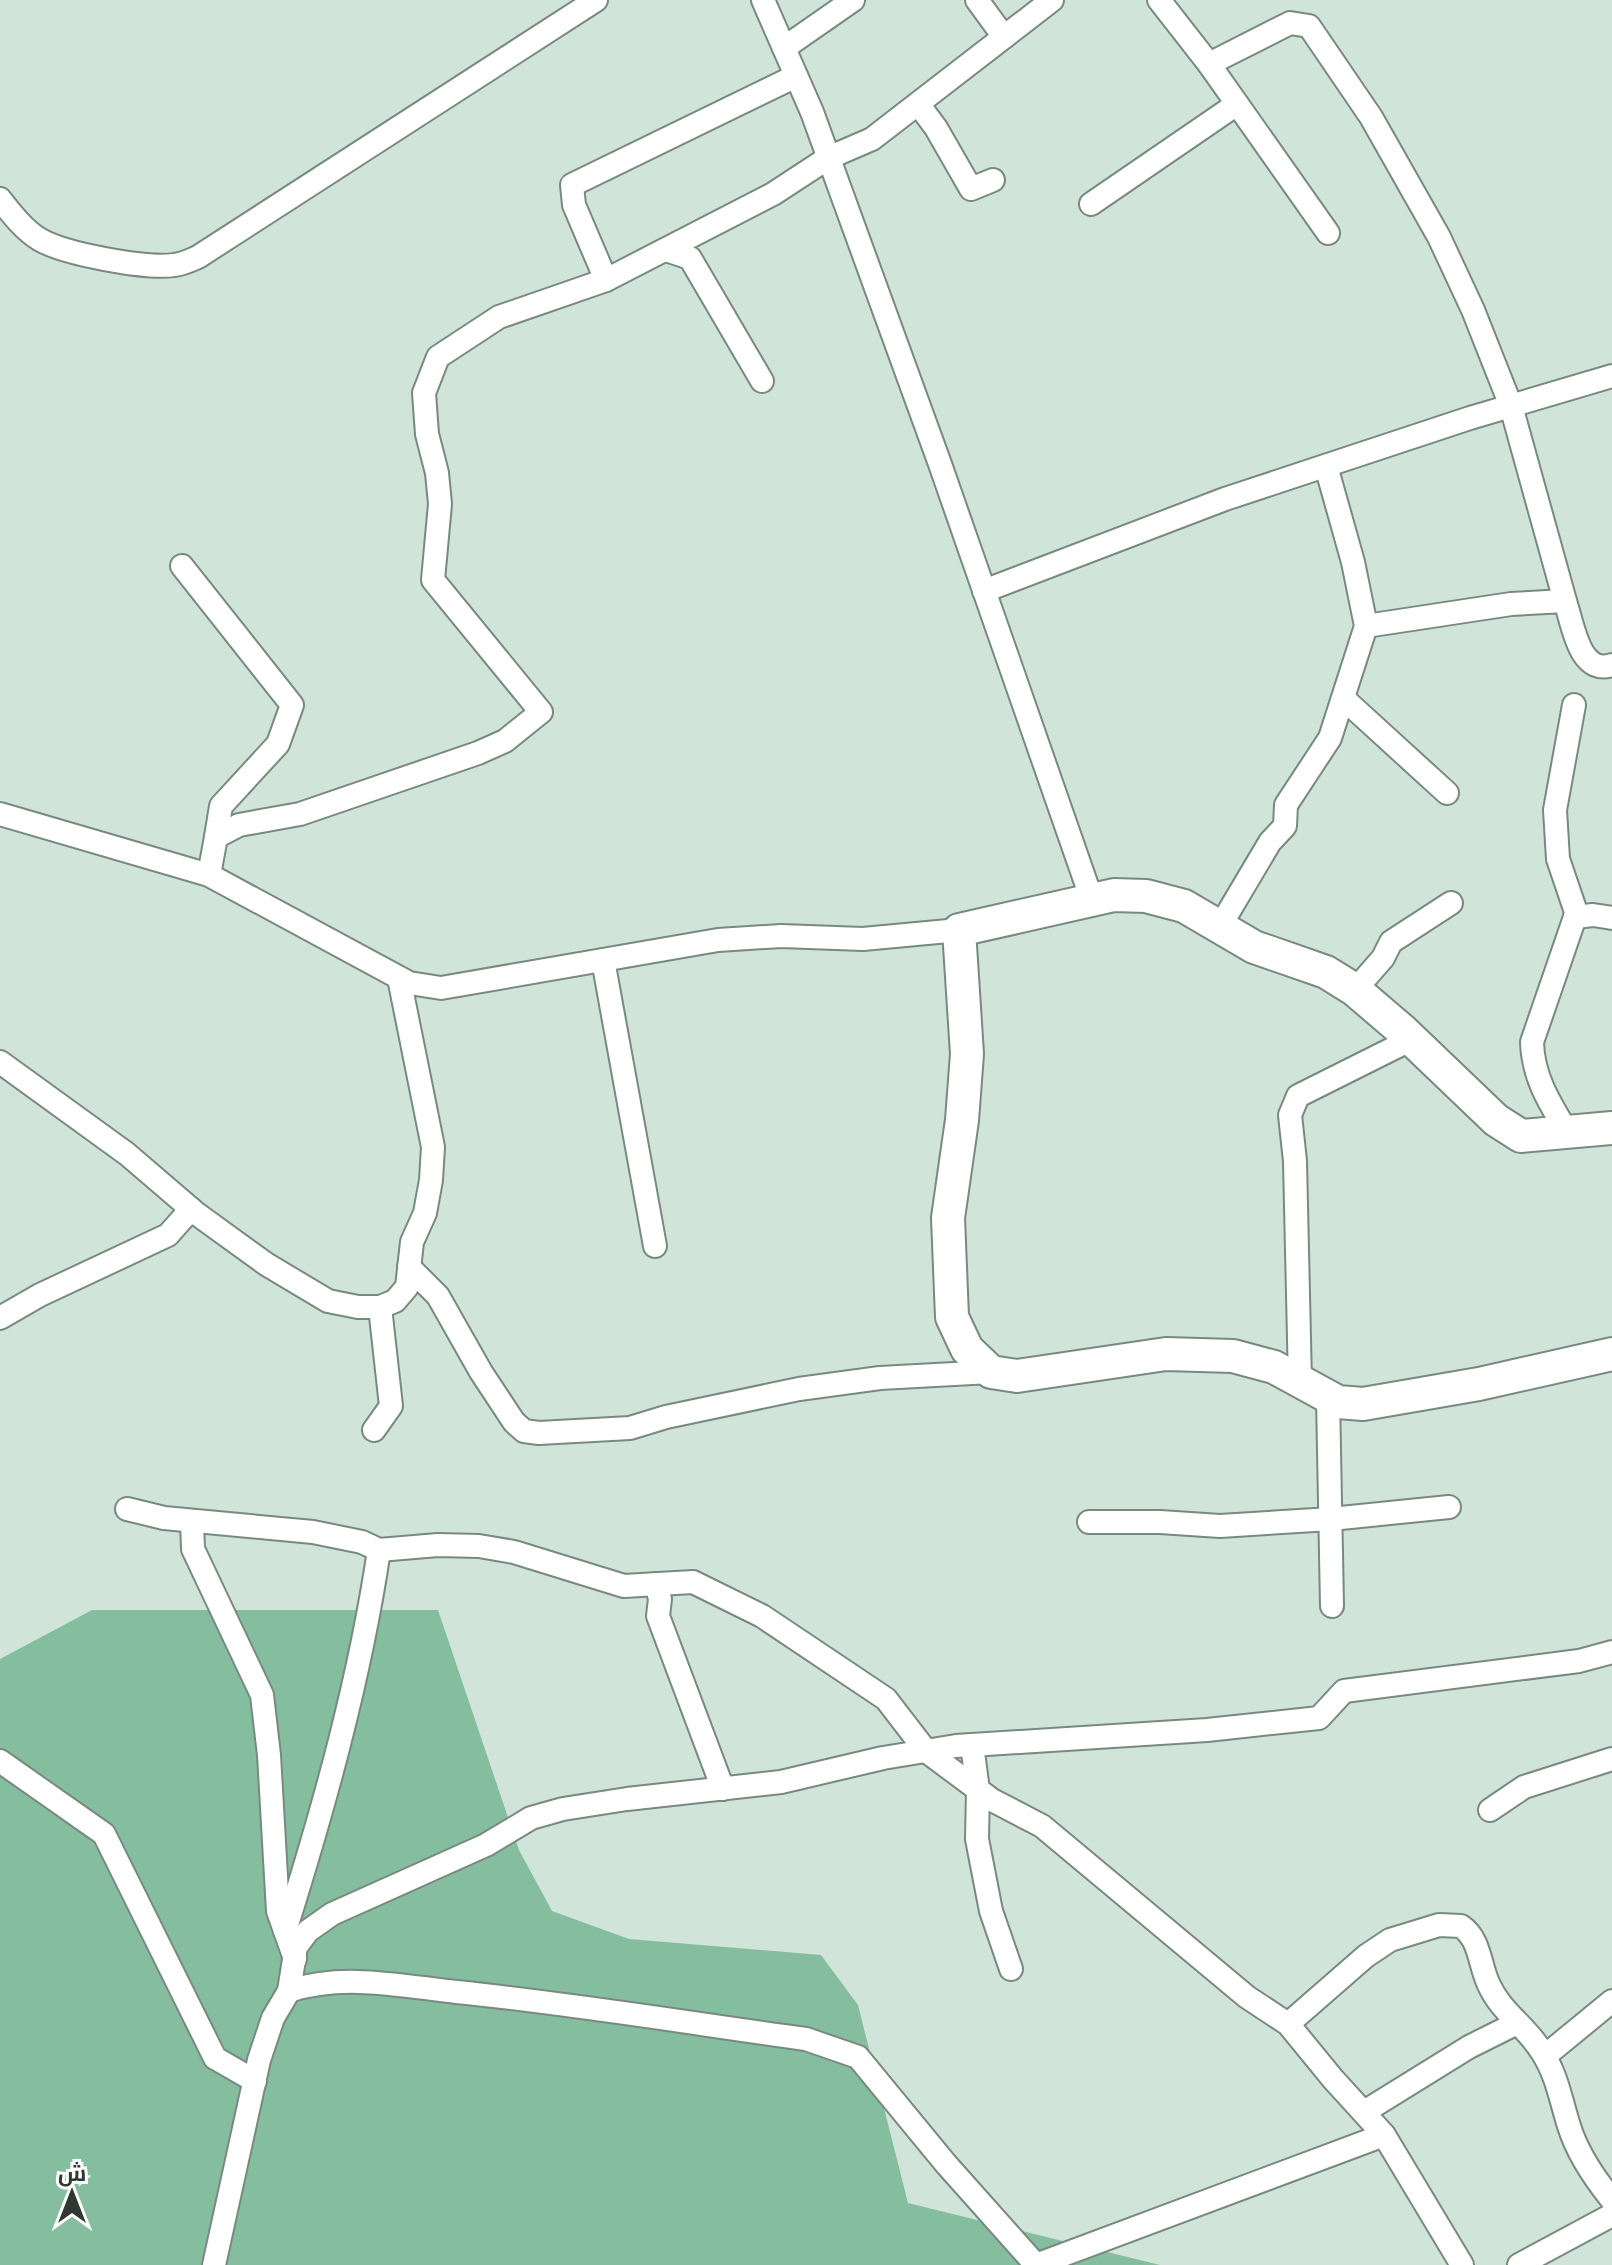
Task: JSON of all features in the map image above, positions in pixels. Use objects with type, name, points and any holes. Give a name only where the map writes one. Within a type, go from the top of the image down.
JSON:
[{"type":"street","points":[[0,199],[40,240],[86,256],[159,266],[177,265],[198,257],[596,0]]},
{"type":"street","points":[[763,0],[828,158],[1092,900]]},
{"type":"street","points":[[784,48],[853,0]]},
{"type":"street","points":[[977,0],[1004,37]]},
{"type":"street","points":[[216,837],[239,825],[300,814],[478,753],[505,741],[541,712],[433,580],[440,504],[437,473],[427,434],[424,393],[438,357],[499,317],[606,280],[773,194],[828,158],[872,139],[1052,0]]},
{"type":"street","points":[[1159,0],[1209,64],[1328,233]]},
{"type":"street","points":[[1209,64],[1290,23],[1309,26],[1371,117],[1439,237],[1473,310],[1511,406],[1583,655],[1591,665],[1603,668],[1612,665]]},
{"type":"street","points":[[606,280],[574,205],[572,185],[796,76]]},
{"type":"street","points":[[1091,204],[1237,104]]},
{"type":"street","points":[[919,105],[971,189],[993,180]]},
{"type":"street","points":[[666,250],[690,258],[762,381]]},
{"type":"street","points":[[984,591],[1225,499],[1612,376]]},
{"type":"street","points":[[1219,928],[1270,842],[1285,826],[1286,805],[1330,738],[1366,626],[1353,562],[1326,466]]},
{"type":"street","points":[[182,566],[292,705],[278,744],[221,806],[209,875]]},
{"type":"street","points":[[1366,626],[1511,604],[1565,601]]},
{"type":"street","points":[[1344,699],[1447,793]]},
{"type":"street","points":[[1567,1132],[1541,1087],[1533,1062],[1532,1042],[1576,912],[1558,859],[1555,810],[1574,705]]},
{"type":"street","points":[[0,814],[209,875],[409,983],[441,988],[718,940],[781,936],[863,939],[959,930],[1114,895],[1146,896],[1184,906],[1254,947],[1326,972],[1355,990],[1412,1039],[1496,1120],[1521,1136],[1612,1128]]},
{"type":"street","points":[[1355,990],[1383,958],[1391,942],[1451,903]]},
{"type":"street","points":[[1575,917],[1593,915],[1612,918]]},
{"type":"street","points":[[959,930],[967,1054],[962,1120],[948,1218],[952,1317],[967,1349],[991,1372]]},
{"type":"street","points":[[603,960],[655,1246]]},
{"type":"street","points":[[0,1062],[127,1154],[191,1209],[266,1264],[328,1301],[358,1307],[380,1307],[395,1301],[407,1287],[412,1242],[425,1213],[433,1147],[399,978]]},
{"type":"street","points":[[1300,1383],[1295,1161],[1290,1115],[1298,1096],[1412,1039]]},
{"type":"street","points":[[0,1318],[40,1295],[168,1235],[191,1209]]},
{"type":"street","points":[[409,1267],[438,1296],[481,1372],[514,1422],[524,1431],[568,1433],[630,1428],[666,1417],[799,1389],[880,1378],[991,1372],[1017,1376],[1166,1354],[1233,1356],[1274,1367],[1338,1402],[1363,1404],[1479,1384],[1612,1354]]},
{"type":"street","points":[[374,1430],[391,1406],[380,1307]]},
{"type":"street","points":[[1328,1397],[1332,1606]]},
{"type":"street","points":[[1089,1522],[1220,1526],[1449,1507]]},
{"type":"street","points":[[127,1509],[164,1518],[313,1532],[362,1542],[379,1550],[438,1545],[479,1546],[514,1552],[624,1586],[693,1582],[762,1616],[886,1699],[926,1751],[978,1790],[1042,1826],[1247,1997],[1288,2024],[1384,2135],[1462,2265]]},
{"type":"street","points":[[192,1521],[193,1549],[262,1695],[269,1755],[278,1911],[295,1959]]},
{"type":"street","points":[[285,1931],[367,1631],[379,1550]]},
{"type":"street","points":[[656,1584],[660,1599],[658,1616],[723,1789]]},
{"type":"street","points":[[214,2265],[255,2081],[273,2018],[289,1991],[296,1947],[308,1931],[332,1914],[486,1845],[531,1818],[563,1809],[627,1799],[781,1782],[883,1758],[972,1745],[1207,1730],[1319,1718],[1344,1691],[1579,1661],[1612,1652]]},
{"type":"street","points":[[972,1745],[978,1790],[977,1839],[991,1911],[1011,1969]]},
{"type":"street","points":[[1490,1810],[1524,1787],[1612,1759]]},
{"type":"street","points":[[0,1761],[104,1834],[215,2058],[255,2081]]},
{"type":"street","points":[[1288,2024],[1366,1956],[1390,1940],[1439,1925],[1461,1926],[1469,1931],[1500,2006],[1545,2056],[1559,2087],[1570,2129],[1597,2180],[1612,2200]]},
{"type":"street","points":[[289,1991],[322,1981],[356,1981],[505,1997],[806,2039],[842,2050],[858,2057],[946,2164],[1036,2265],[1384,2135]]},
{"type":"street","points":[[1545,2056],[1612,2001]]},
{"type":"street","points":[[1364,2112],[1469,2047],[1517,2023]]},
{"type":"street","points":[[1519,2265],[1612,2215]]},
{"type":"green space","points":[[92,1610],[438,1610],[519,1850],[552,1911],[629,1939],[821,1955],[858,2005],[908,2203],[1160,2265],[0,2265],[0,1659]]}]
